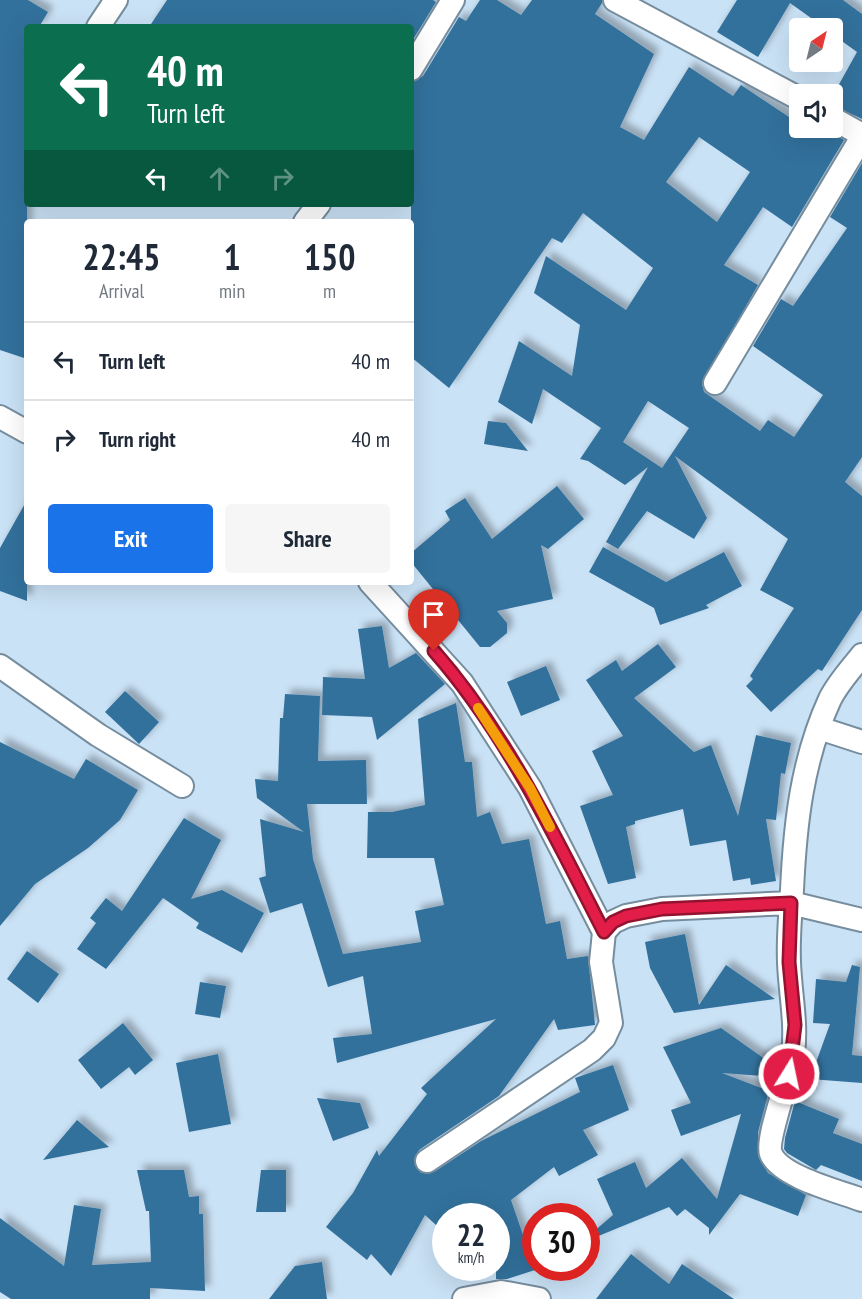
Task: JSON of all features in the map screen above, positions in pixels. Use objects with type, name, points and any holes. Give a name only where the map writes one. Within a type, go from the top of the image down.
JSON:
[{"type":"street","points":[[100,24],[116,0]]},
{"type":"street","points":[[414,64],[453,0]]},
{"type":"street","points":[[615,0],[789,93]]},
{"type":"street","points":[[715,383],[862,136],[843,125]]},
{"type":"street","points":[[307,219],[317,207]]},
{"type":"street","points":[[0,417],[24,430]]},
{"type":"street","points":[[373,585],[462,683],[530,788],[604,932],[601,962],[611,1023],[604,1038],[592,1050],[427,1161]]},
{"type":"street","points":[[862,655],[831,698],[807,765],[796,819],[789,954],[795,1025],[794,1054],[770,1138],[769,1151],[774,1161],[794,1174],[862,1200]]},
{"type":"street","points":[[0,666],[98,735],[182,786]]},
{"type":"street","points":[[819,729],[862,742]]},
{"type":"street","points":[[604,932],[613,922],[626,916],[662,909],[791,903],[862,920]]},
{"type":"street","points":[[464,1299],[501,1292],[539,1299]]},
{"type":"building","points":[[0,0],[28,0],[48,12],[41,24],[24,24],[24,207],[27,207],[27,219],[24,219],[24,358],[0,350]]},
{"type":"building","points":[[167,0],[433,0],[436,2],[414,38],[414,24],[151,24]]},
{"type":"building","points":[[480,0],[497,0],[521,15],[532,0],[602,0],[595,14],[654,54],[620,127],[644,140],[689,67],[733,96],[741,85],[789,117],[789,138],[840,138],[844,140],[792,227],[763,207],[724,265],[758,285],[702,383],[704,392],[760,431],[768,420],[794,437],[823,395],[753,346],[781,299],[793,306],[847,228],[830,217],[862,163],[862,457],[845,482],[862,496],[862,610],[822,671],[818,669],[771,712],[746,686],[753,679],[750,676],[794,608],[760,590],[788,539],[675,456],[707,518],[694,539],[647,511],[618,549],[606,542],[648,467],[625,485],[588,461],[580,459],[601,428],[543,389],[532,424],[498,402],[519,341],[572,376],[580,325],[534,293],[546,256],[626,310],[653,268],[583,213],[562,243],[552,238],[449,388],[414,359],[414,219],[411,219],[411,207],[414,207],[414,80],[423,76],[459,17],[466,21]],"holes":[[[699,137],[750,172],[717,222],[666,182]],[[648,401],[689,428],[662,468],[623,442]]]},
{"type":"building","points":[[737,0],[843,0],[862,14],[862,119],[843,110],[843,84],[839,84],[857,52],[843,42],[843,18],[811,18],[790,3],[758,57],[717,32]]},
{"type":"building","points":[[488,421],[506,423],[528,451],[484,444]]},
{"type":"building","points":[[557,486],[584,519],[548,549],[541,545],[553,599],[497,611],[507,623],[507,633],[490,647],[480,647],[414,566],[414,550],[450,520],[445,511],[465,498],[492,539]]},
{"type":"building","points":[[24,505],[24,585],[27,585],[27,601],[0,591],[0,548]]},
{"type":"building","points":[[603,547],[666,582],[724,552],[742,586],[706,605],[709,608],[660,625],[654,608],[589,572]]},
{"type":"building","points":[[382,626],[389,668],[416,653],[445,684],[377,740],[372,717],[322,715],[323,677],[365,679],[358,629]]},
{"type":"building","points":[[658,644],[676,667],[634,698],[694,752],[711,745],[738,816],[756,735],[791,743],[785,774],[781,773],[776,820],[766,819],[776,881],[751,885],[750,878],[733,881],[726,840],[690,846],[683,809],[635,821],[635,824],[626,827],[636,878],[608,884],[580,806],[613,795],[592,751],[623,736],[586,680],[616,660],[622,671]]},
{"type":"building","points":[[546,666],[560,700],[521,716],[507,682]]},
{"type":"building","points":[[125,691],[159,722],[139,744],[105,712]]},
{"type":"building","points":[[285,694],[320,696],[318,761],[366,760],[367,804],[307,804],[313,859],[343,954],[421,942],[415,911],[444,905],[434,858],[367,858],[368,812],[392,812],[425,805],[418,719],[456,703],[465,762],[472,762],[477,817],[490,812],[502,844],[529,839],[546,924],[560,921],[567,959],[588,956],[595,1025],[558,1030],[554,1019],[499,1096],[419,1150],[414,1161],[421,1173],[434,1172],[481,1141],[580,1092],[575,1078],[613,1065],[629,1110],[583,1130],[598,1155],[559,1176],[554,1167],[511,1200],[522,1232],[522,1274],[510,1278],[510,1203],[432,1203],[432,1221],[425,1215],[391,1276],[371,1254],[367,1260],[326,1227],[353,1193],[377,1150],[379,1156],[427,1094],[421,1088],[496,1019],[337,1063],[333,1038],[372,1034],[363,976],[328,987],[302,903],[270,913],[259,878],[266,876],[260,819],[304,832],[257,798],[255,779],[278,781],[280,718],[283,718]]},
{"type":"building","points":[[0,742],[74,779],[86,759],[138,790],[120,820],[88,848],[35,884],[0,926]]},
{"type":"building","points":[[184,818],[221,840],[191,899],[222,890],[264,913],[242,953],[196,928],[199,923],[163,898],[106,969],[77,949],[96,923],[90,918],[106,898],[122,911]]},
{"type":"building","points":[[685,934],[699,1005],[726,965],[775,999],[674,1013],[650,968],[645,942]]},
{"type":"building","points":[[27,951],[59,974],[38,1003],[7,979]]},
{"type":"building","points":[[852,965],[860,967],[852,1055],[862,1056],[862,1083],[810,1079],[830,1024],[813,1023],[816,979],[846,982]]},
{"type":"building","points":[[200,982],[226,986],[220,1018],[195,1014]]},
{"type":"building","points":[[123,1023],[153,1060],[135,1075],[129,1067],[101,1089],[78,1060]]},
{"type":"building","points":[[721,1028],[776,1067],[774,1077],[722,1073],[769,1091],[758,1132],[758,1156],[768,1173],[806,1195],[798,1216],[740,1194],[709,1235],[709,1228],[685,1209],[677,1216],[669,1207],[600,1235],[600,1226],[613,1215],[597,1179],[635,1162],[646,1188],[682,1158],[717,1199],[741,1114],[681,1136],[671,1110],[691,1103],[663,1047]]},
{"type":"building","points":[[218,1054],[231,1124],[189,1132],[176,1063]]},
{"type":"building","points":[[317,1098],[360,1103],[369,1128],[333,1141]]},
{"type":"building","points":[[795,1101],[839,1119],[833,1133],[862,1144],[862,1181],[821,1165],[816,1170],[787,1153],[784,1149],[785,1138]]},
{"type":"building","points":[[77,1120],[109,1147],[43,1160]]},
{"type":"building","points":[[137,1170],[184,1170],[189,1197],[199,1196],[199,1214],[203,1214],[205,1291],[150,1288],[150,1299],[11,1299],[0,1292],[0,1218],[64,1266],[74,1205],[101,1209],[92,1265],[151,1262],[149,1211],[146,1211]]},
{"type":"building","points":[[261,1170],[286,1170],[286,1212],[256,1212]]},
{"type":"building","points":[[631,1254],[669,1284],[682,1264],[734,1299],[596,1299]]},
{"type":"building","points":[[322,1262],[327,1299],[269,1299],[295,1266]]},
{"type":"slow traffic","points":[[478,708],[530,788],[550,827]]},
{"type":"route","points":[[434,651],[462,683],[530,788],[604,932],[613,922],[626,916],[662,909],[791,903],[789,962],[795,1025],[794,1054],[789,1074]]}]
